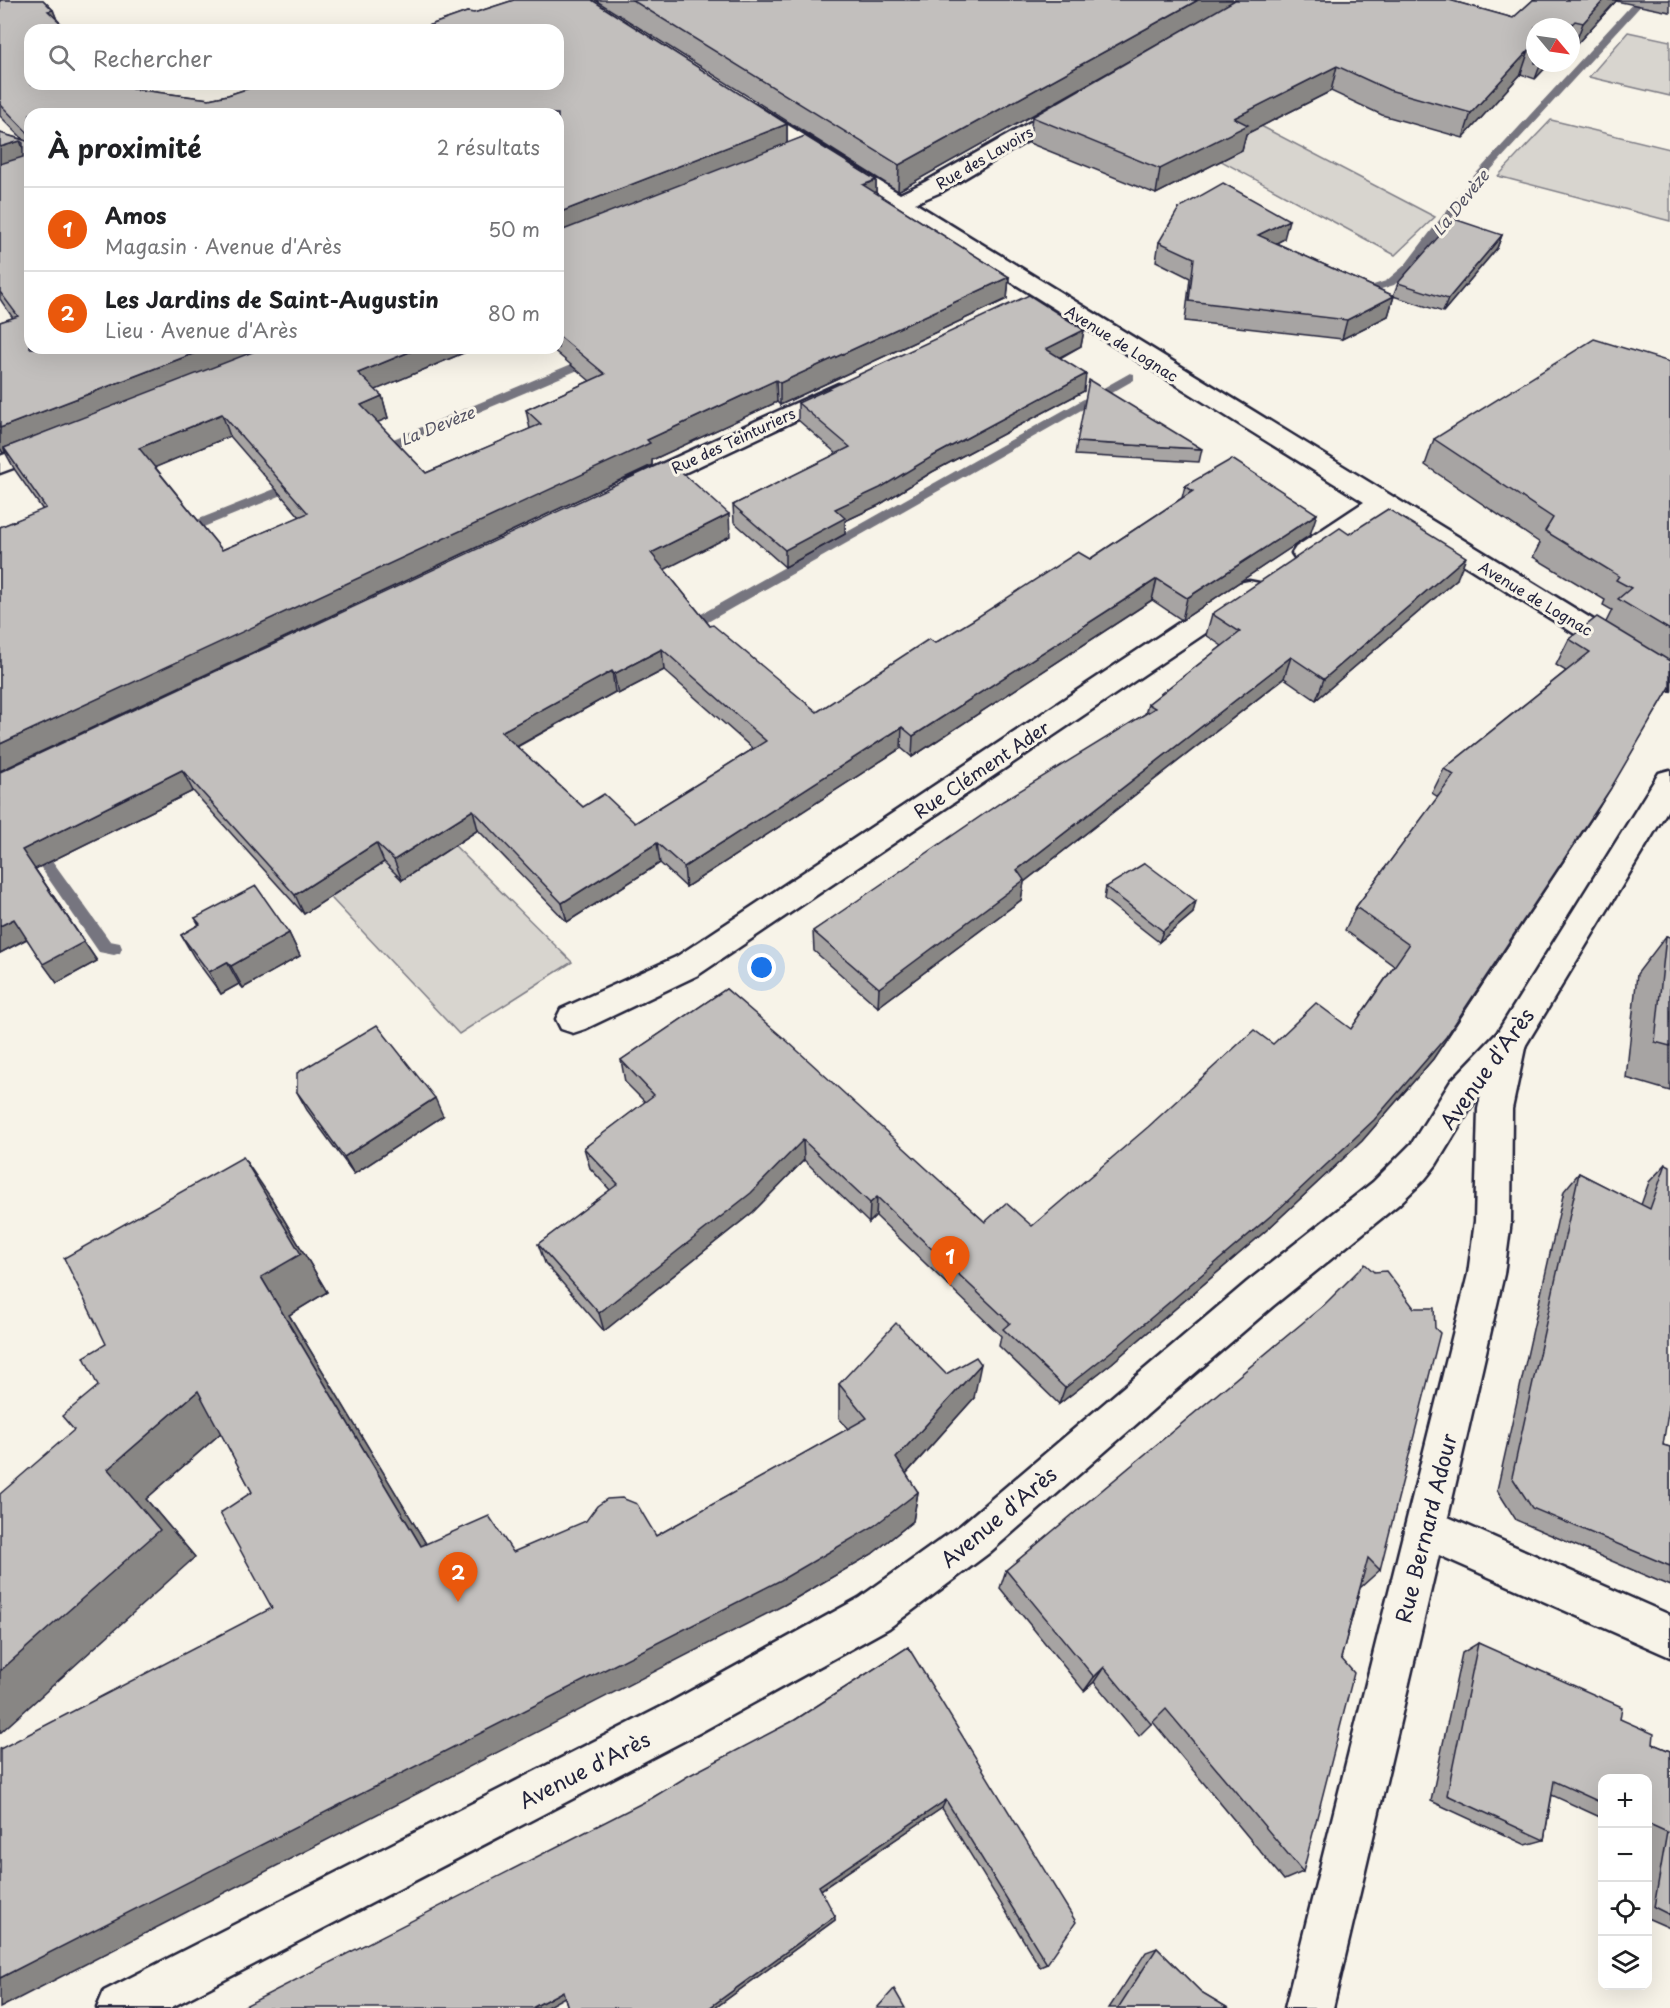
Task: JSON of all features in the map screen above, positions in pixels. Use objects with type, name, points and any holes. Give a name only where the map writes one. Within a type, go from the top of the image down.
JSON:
[{"type":"street","name":"Rue des Lavoirs","points":[[899,202],[933,187],[1090,95]]},
{"type":"street","name":"Avenue de Lognac","points":[[730,97],[899,202],[1033,298],[1381,502],[1670,680]]},
{"type":"street","points":[[785,156],[808,147]]},
{"type":"street","name":"Rue des Teinturiers","points":[[614,496],[862,379]]},
{"type":"street","points":[[0,465],[77,435]]},
{"type":"street","name":"Rue Clément Ader","points":[[573,1019],[687,966],[1381,502]]},
{"type":"street","name":"Avenue d'Arès","points":[[121,2008],[684,1718],[874,1613],[975,1539],[1260,1294],[1386,1193],[1424,1154],[1463,1091],[1509,1043],[1670,782]]},
{"type":"street","name":"Rue Bernard Adour","points":[[1309,2008],[1486,1274],[1493,1221],[1495,1109],[1509,1043]]},
{"type":"street","points":[[1425,1528],[1670,1636]]},
{"type":"shaded area","points":[[1628,32],[1670,41],[1670,96],[1589,77]]},
{"type":"shaded area","points":[[1551,120],[1670,149],[1670,221],[1498,176]]},
{"type":"shaded area","points":[[1261,126],[1435,217],[1395,255],[1199,149]]},
{"type":"shaded area","points":[[443,834],[572,962],[459,1034],[301,866]]},
{"type":"building","points":[[0,0],[43,0],[53,10],[48,11],[62,24],[24,24],[24,90],[141,90],[209,99],[243,90],[564,90],[564,24],[433,24],[467,12],[474,13],[514,0],[592,0],[787,124],[564,211],[564,108],[24,108],[24,129],[0,104]]},
{"type":"building","points":[[632,0],[1198,0],[899,165]]},
{"type":"building","points":[[1235,0],[1449,0],[1513,18],[1533,0],[1604,0],[1583,23],[1580,22],[1580,18],[1526,18],[1526,53],[1471,113],[1389,90],[1337,66],[1234,118],[1248,125],[1160,169],[1032,117]]},
{"type":"building","points":[[0,133],[24,140],[24,354],[192,354],[0,428],[0,322],[18,316],[0,292],[0,164],[23,157],[23,143],[20,141],[0,147]]},
{"type":"building","points":[[805,136],[876,180],[863,185],[1009,277],[780,383],[776,380],[647,440],[650,443],[0,744],[0,527],[46,508],[4,448],[247,354],[404,354],[358,373],[382,396],[361,405],[426,473],[541,424],[526,410],[605,374],[564,340],[564,230]],"holes":[[[222,414],[308,513],[222,550],[139,448]]]},
{"type":"building","points":[[1223,183],[1289,220],[1258,235],[1394,296],[1347,320],[1189,301],[1194,258],[1159,242],[1179,208]]},
{"type":"building","points":[[1454,219],[1502,235],[1448,299],[1398,283]]},
{"type":"building","points":[[1029,295],[1084,330],[1046,349],[1086,374],[933,456],[880,488],[835,509],[845,518],[785,550],[733,505],[850,447],[798,403]]},
{"type":"building","points":[[1594,339],[1670,362],[1670,630],[1618,599],[1631,588],[1616,580],[1619,576],[1545,531],[1553,518],[1434,439]]},
{"type":"building","points":[[1089,380],[1202,449],[1077,442]]},
{"type":"building","points":[[1232,459],[1317,514],[1187,598],[1157,579],[913,736],[902,727],[684,867],[657,843],[562,903],[473,810],[394,860],[376,843],[295,895],[182,770],[22,850],[84,942],[43,964],[14,919],[0,926],[0,772],[668,460],[729,514],[651,553],[710,626],[713,625],[817,712],[929,639],[935,643],[1078,552],[1090,559],[1193,491],[1185,486]],"holes":[[[662,649],[766,741],[635,823],[604,794],[583,807],[501,732],[612,671],[614,674]]]},
{"type":"building","points":[[1388,509],[1466,557],[1324,679],[1291,657],[1017,870],[1024,880],[879,988],[813,931],[1003,801],[1155,708],[1148,704],[1240,632],[1212,614],[1340,528],[1349,534]]},
{"type":"building","points":[[1597,617],[1670,661],[1670,687],[1611,788],[1446,1037],[1374,1120],[1280,1208],[1118,1346],[1065,1388],[1003,1329],[1010,1323],[877,1197],[870,1203],[803,1140],[751,1193],[599,1313],[538,1244],[618,1184],[584,1148],[654,1095],[621,1060],[726,989],[787,1041],[985,1222],[1006,1203],[1032,1226],[1148,1127],[1254,1030],[1273,1044],[1316,1003],[1351,1029],[1409,945],[1356,907],[1454,775],[1444,769],[1590,652],[1569,639]]},
{"type":"building","points":[[1145,863],[1196,901],[1163,931],[1106,887]]},
{"type":"building","points":[[256,886],[289,933],[231,966],[227,962],[209,972],[181,935],[200,924],[195,918]]},
{"type":"building","points":[[1666,936],[1670,937],[1670,1046],[1655,1042]]},
{"type":"building","points":[[377,1025],[435,1098],[344,1157],[297,1092],[297,1073]]},
{"type":"building","points":[[243,1157],[301,1254],[261,1277],[421,1546],[489,1516],[513,1552],[586,1521],[597,1506],[607,1499],[622,1498],[637,1504],[656,1536],[867,1418],[839,1384],[896,1323],[946,1374],[976,1357],[981,1364],[896,1458],[918,1492],[874,1526],[781,1580],[0,1978],[0,1749],[272,1608],[220,1513],[252,1492],[198,1391],[108,1469],[160,1530],[0,1671],[0,1494],[74,1430],[62,1416],[98,1386],[84,1357],[106,1344],[64,1258]]},
{"type":"building","points":[[1666,1164],[1670,1166],[1670,1400],[1663,1445],[1670,1447],[1670,1566],[1532,1508],[1512,1477],[1579,1173],[1650,1209]]},
{"type":"building","points":[[1365,1264],[1374,1272],[1386,1271],[1414,1308],[1434,1308],[1435,1328],[1440,1333],[1380,1570],[1368,1558],[1341,1658],[1354,1673],[1303,1872],[1166,1709],[1151,1724],[1104,1667],[1094,1677],[1006,1570],[1324,1305]]},
{"type":"building","points":[[1478,1643],[1622,1707],[1620,1719],[1654,1734],[1653,1744],[1670,1751],[1670,1915],[1654,1907],[1667,1832],[1652,1825],[1652,1774],[1598,1774],[1598,1801],[1554,1781],[1544,1840],[1447,1795]]},
{"type":"building","points":[[908,1647],[1076,1922],[1047,1964],[946,1800],[819,1886],[835,1916],[709,2008],[568,2008],[563,1991],[532,2008],[241,2008],[652,1798],[688,1776],[795,1720]]},
{"type":"building","points":[[1157,1948],[1201,1992],[1228,2008],[1118,2008]]},
{"type":"building","points":[[894,1989],[905,2008],[877,2008]]},
{"type":"waterway","name":"La Devèze","points":[[1355,294],[1390,283],[1409,267],[1474,182],[1641,0]]},
{"type":"waterway","name":"La Devèze","points":[[376,451],[593,359]]},
{"type":"waterway","points":[[685,629],[1130,377]]},
{"type":"waterway","name":"La Devèze","points":[[179,532],[297,484]]},
{"type":"waterway","points":[[33,845],[105,947],[114,948]]},
{"type":"place","name":"Amos","points":[[950,1286]]},
{"type":"place","name":"Les Jardins de Saint-Augustin","points":[[458,1602]]}]
